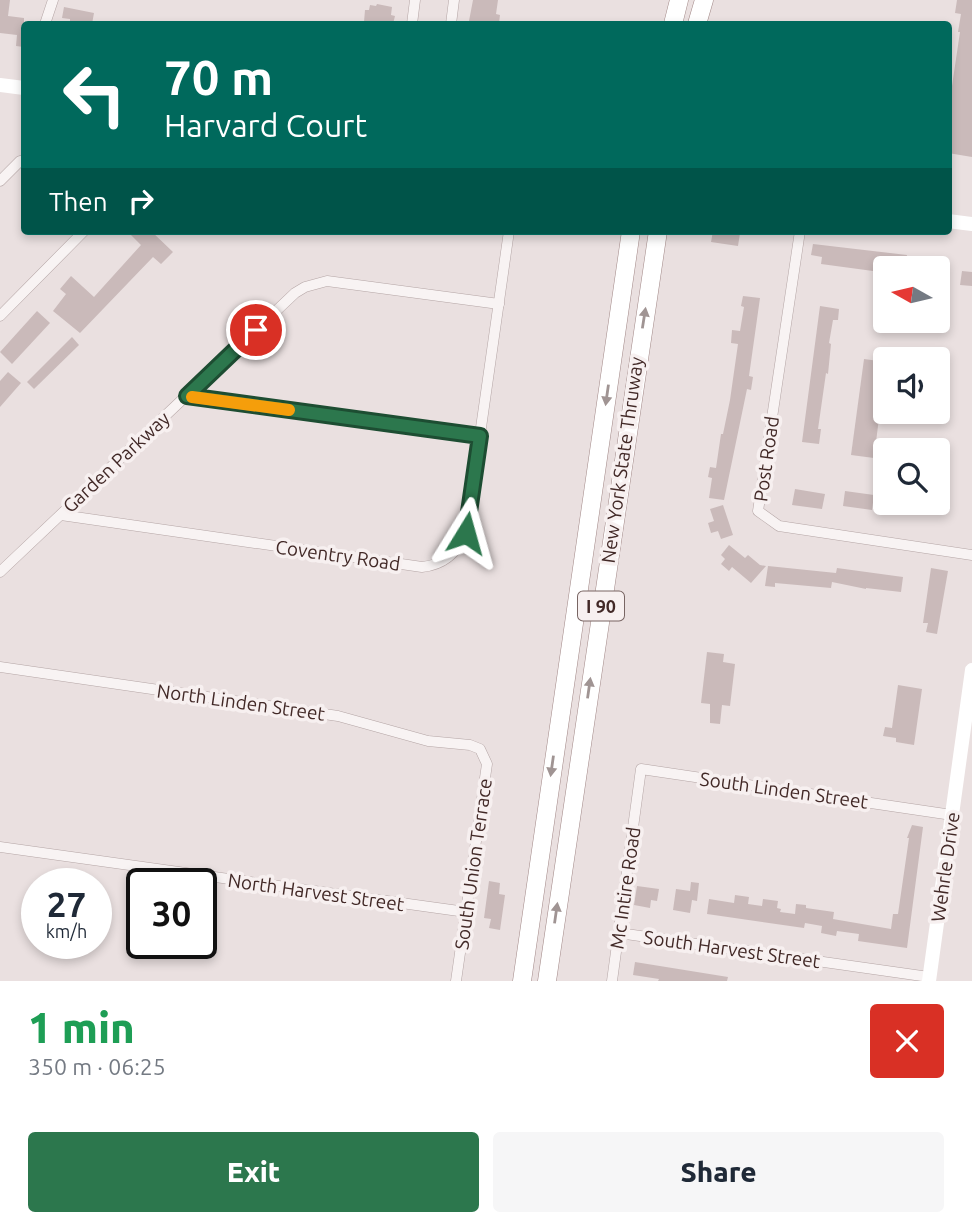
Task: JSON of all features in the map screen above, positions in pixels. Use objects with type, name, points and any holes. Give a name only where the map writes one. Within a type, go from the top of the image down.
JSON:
[{"type":"highway","points":[[674,21],[679,0]]},
{"type":"highway","points":[[699,21],[704,0]]},
{"type":"highway","name":"New York State Thruway","points":[[522,981],[630,235]]},
{"type":"highway","name":"New York State Thruway","points":[[547,981],[657,235]]},
{"type":"street","points":[[47,21],[53,0]]},
{"type":"street","points":[[412,21],[415,0]]},
{"type":"street","points":[[452,21],[454,0]]},
{"type":"street","points":[[0,85],[21,88]]},
{"type":"street","points":[[0,181],[21,161]]},
{"type":"street","points":[[952,221],[972,224]]},
{"type":"street","points":[[0,316],[79,235]]},
{"type":"street","name":"Coventry Road","points":[[61,515],[422,567],[439,563],[455,552],[466,533],[508,235]]},
{"type":"street","name":"Post Road","points":[[799,235],[758,511],[779,526],[972,555]]},
{"type":"street","name":"Garden Parkway","points":[[0,572],[295,293],[315,283],[338,282],[499,304]]},
{"type":"street","points":[[187,396],[480,436]]},
{"type":"street","name":"North Linden Street","points":[[0,667],[338,716],[428,741],[470,745],[480,749]]},
{"type":"street","name":"Wehrle Drive","points":[[929,979],[972,670]]},
{"type":"street","name":"South Union Terrace","points":[[456,981],[487,764],[480,749]]},
{"type":"street","name":"South Linden Street","points":[[638,795],[641,769],[952,815]]},
{"type":"street","name":"Mc Intire Road","points":[[612,981],[638,795]]},
{"type":"street","name":"North Harvest Street","points":[[0,847],[466,912]]},
{"type":"street","name":"South Harvest Street","points":[[619,933],[929,979]]},
{"type":"building","points":[[0,0],[10,0],[8,16],[24,18],[24,21],[21,21],[21,47],[16,46],[17,35],[0,33]]},
{"type":"building","points":[[473,0],[498,0],[496,14],[500,15],[499,21],[469,21]]},
{"type":"building","points":[[957,0],[972,0],[972,157],[952,154],[952,86],[961,14],[955,13]]},
{"type":"building","points":[[370,5],[392,7],[394,21],[364,21],[365,10],[369,10]]},
{"type":"building","points":[[64,7],[94,13],[93,21],[70,21],[62,18]]},
{"type":"building","points":[[131,235],[155,235],[173,252],[161,264],[153,257],[80,333],[53,311],[66,294],[60,289],[71,276],[94,297],[141,245]]},
{"type":"building","points":[[712,235],[740,235],[738,246],[711,242]]},
{"type":"building","points":[[813,244],[907,255],[873,256],[873,271],[821,264],[822,257],[811,255]]},
{"type":"building","points":[[962,271],[972,272],[972,286],[960,285]]},
{"type":"building","points":[[743,296],[760,298],[749,376],[753,377],[751,390],[747,389],[724,500],[709,498],[712,478],[708,477],[710,467],[716,468],[730,400],[738,344],[731,343],[732,330],[740,331]]},
{"type":"building","points":[[820,306],[839,309],[838,320],[833,320],[829,343],[828,374],[826,373],[818,429],[821,429],[819,444],[802,442]]},
{"type":"building","points":[[37,311],[50,323],[12,364],[0,352]]},
{"type":"building","points":[[72,337],[79,345],[34,389],[27,382]]},
{"type":"building","points":[[864,359],[873,360],[873,424],[878,424],[876,438],[873,438],[873,458],[851,455]]},
{"type":"building","points":[[8,372],[21,383],[0,407],[0,381]]},
{"type":"building","points":[[795,489],[825,494],[822,509],[792,505]]},
{"type":"building","points":[[845,491],[873,495],[872,510],[843,506]]},
{"type":"building","points":[[723,505],[733,535],[721,539],[718,531],[711,533],[708,523],[714,521],[710,509]]},
{"type":"building","points":[[729,545],[745,558],[748,555],[760,565],[766,566],[751,583],[732,567],[729,571],[721,564],[725,559],[721,555]]},
{"type":"building","points":[[768,566],[836,573],[837,568],[903,577],[901,592],[832,582],[831,588],[775,583],[775,587],[765,586]]},
{"type":"building","points":[[931,568],[948,571],[937,634],[926,632],[928,623],[923,623]]},
{"type":"building","points":[[707,652],[724,654],[723,662],[735,664],[730,706],[722,705],[720,724],[710,723],[710,704],[701,703]]},
{"type":"building","points":[[898,685],[922,689],[914,745],[896,742],[896,738],[883,736],[885,727],[892,728]]},
{"type":"building","points":[[912,825],[923,827],[907,948],[858,941],[859,934],[837,931],[836,936],[821,933],[822,926],[805,923],[804,928],[707,914],[709,899],[734,903],[735,895],[749,897],[748,904],[762,906],[763,899],[778,901],[777,908],[781,909],[780,912],[795,914],[796,904],[806,905],[806,908],[834,912],[833,919],[891,929],[893,914],[898,914],[907,838]]},
{"type":"building","points":[[489,881],[500,883],[499,894],[505,895],[500,930],[489,928],[491,919],[484,918]]},
{"type":"building","points":[[691,882],[699,883],[697,901],[692,900],[690,913],[673,910],[676,889],[690,891]]},
{"type":"building","points":[[637,886],[659,889],[657,901],[651,900],[650,908],[634,905]]},
{"type":"building","points":[[635,962],[728,977],[727,981],[658,981],[659,979],[633,975]]},
{"type":"slow traffic","points":[[192,397],[289,410]]},
{"type":"route","points":[[256,330],[187,396],[480,436],[466,533]]}]
